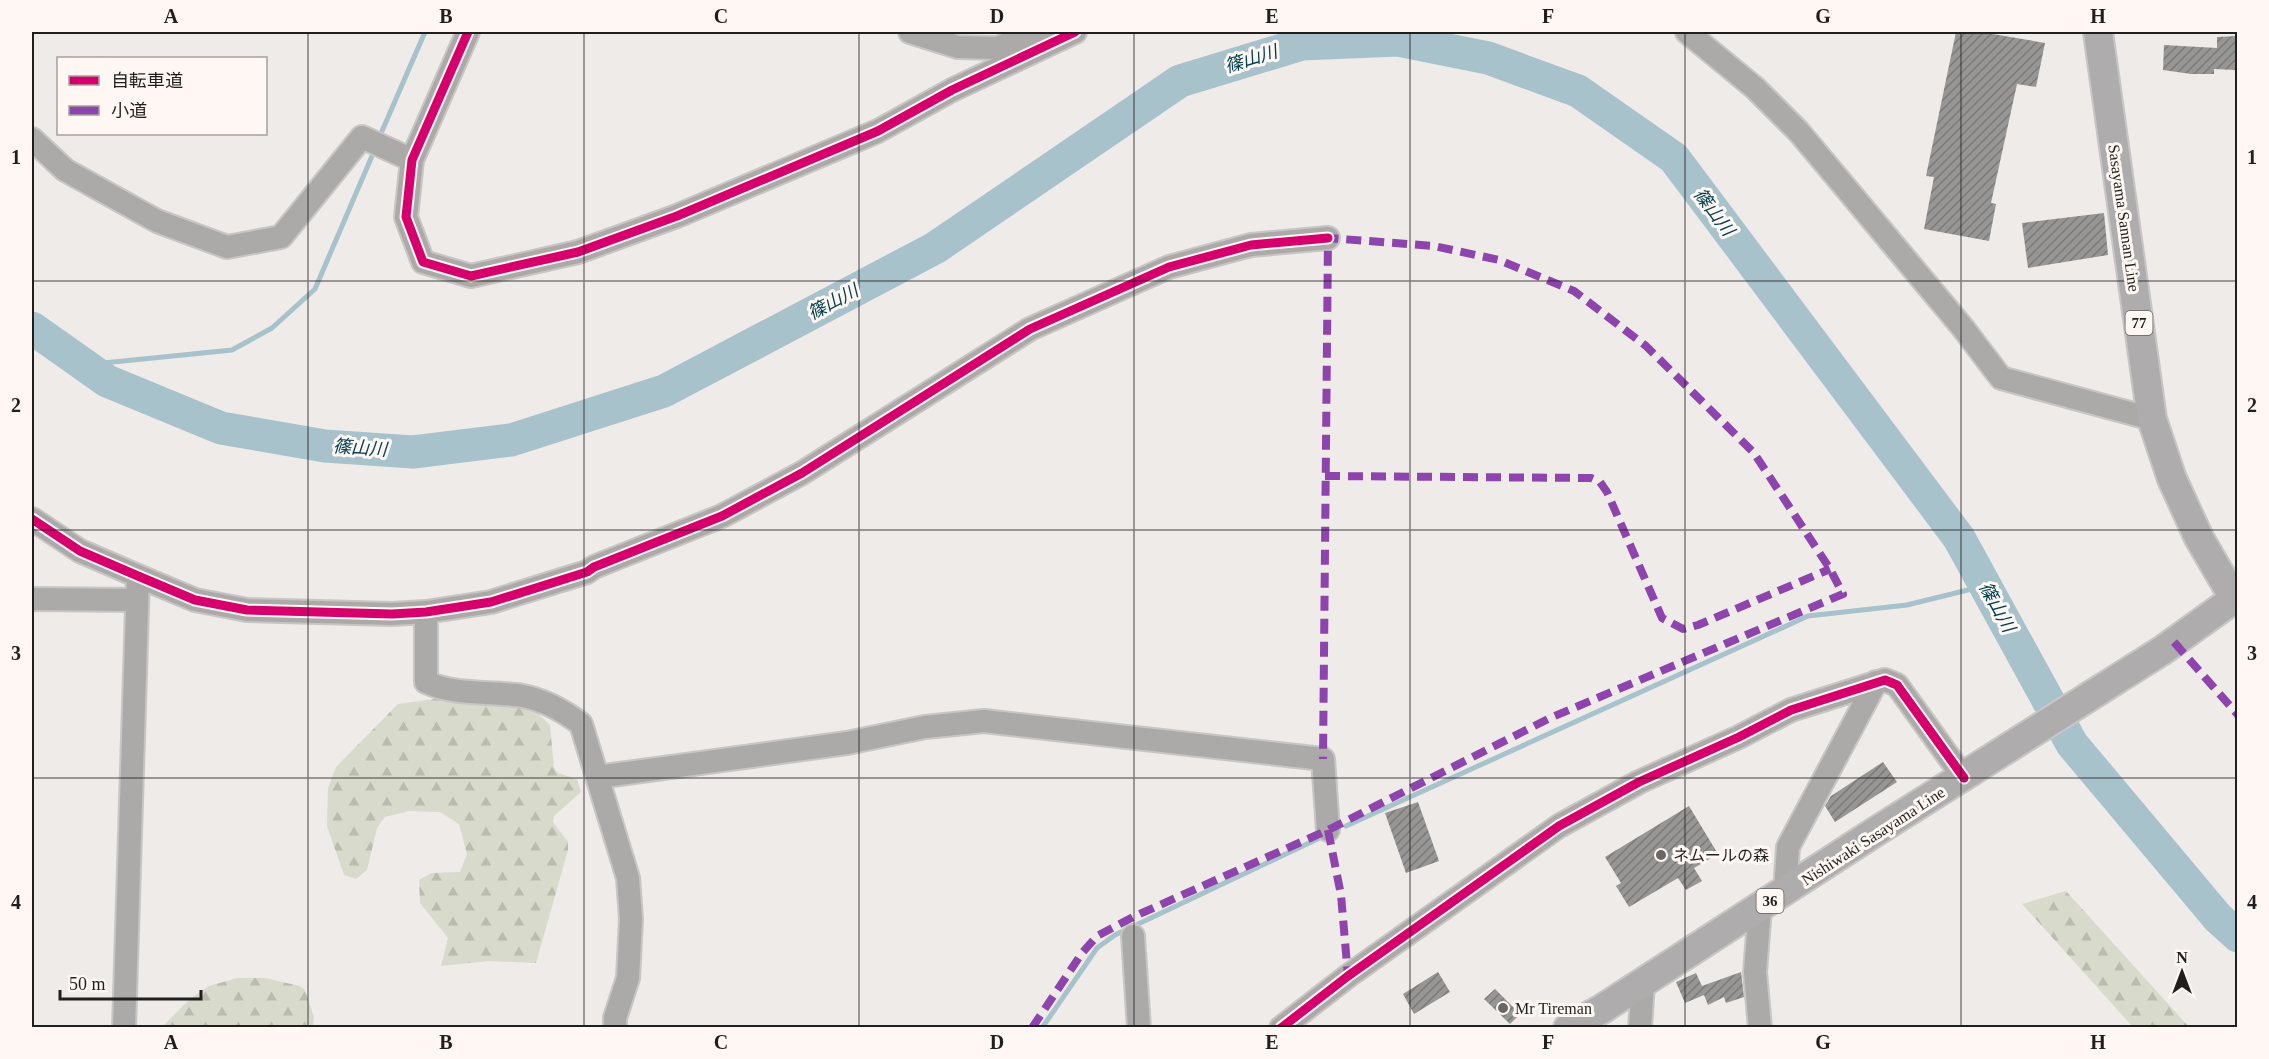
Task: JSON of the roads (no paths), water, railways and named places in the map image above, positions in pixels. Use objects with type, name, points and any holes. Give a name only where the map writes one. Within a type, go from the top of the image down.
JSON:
[{"type":"main road","name":"Sasayama Sannan Line","points":[[2098,32],[2152,419],[2172,479],[2199,538],[2236,597]]},
{"type":"main road","name":"Nishiwaki Sasayama Line","points":[[1568,1028],[1643,983],[1875,832],[1967,776],[2163,650],[2236,597]]},
{"type":"street","points":[[468,32],[412,160],[406,217],[423,262],[471,276],[578,252],[676,216],[878,131],[952,90],[1075,32]]},
{"type":"street","points":[[910,32],[958,47],[998,48],[1033,32]]},
{"type":"street","points":[[1687,32],[1755,88],[1799,132],[1963,328],[2001,378],[2152,419]]},
{"type":"street","points":[[32,139],[65,170],[147,216],[226,247],[281,237],[362,137],[412,160]]},
{"type":"street","points":[[32,519],[80,551],[138,576],[195,600],[246,610],[392,614],[426,612],[491,602],[587,572],[594,567],[723,516],[833,454],[1030,329],[1169,267],[1251,245],[1328,238]]},
{"type":"street","points":[[124,1028],[138,576]]},
{"type":"street","points":[[32,599],[136,600]]},
{"type":"street","points":[[426,612],[426,682],[440,689],[525,696],[564,712],[581,724],[628,878],[631,919],[628,978],[615,1018],[615,1028]]},
{"type":"street","points":[[1281,1028],[1348,976],[1559,826],[1639,782],[1739,737],[1791,710],[1885,680],[1897,686],[1967,776]]},
{"type":"street","points":[[1785,892],[1788,847],[1876,682]]},
{"type":"street","points":[[597,777],[847,742],[925,727],[984,721],[1323,759],[1329,830]]},
{"type":"street","points":[[1760,908],[1755,972],[1760,1028]]},
{"type":"street","points":[[1133,936],[1139,1028]]},
{"type":"street","points":[[1640,1028],[1643,983]]},
{"type":"waterway","points":[[379,138],[425,32]]},
{"type":"waterway","name":"篠山川","points":[[32,328],[107,381],[221,428],[325,446],[413,452],[511,440],[664,391],[935,248],[1180,81],[1302,44],[1398,40],[1488,58],[1578,91],[1674,158],[1959,538],[2072,744],[2218,918],[2238,936]]},
{"type":"waterway","points":[[84,365],[232,350],[272,328],[315,289],[375,149]]},
{"type":"waterway","points":[[1346,826],[1808,616],[1907,605],[1984,586]]},
{"type":"waterway","points":[[1042,1028],[1097,948],[1115,935],[1326,835]]},
{"type":"place","name":"ネムールの森","points":[[1661,855]]},
{"type":"place","name":"Mr Tireman","points":[[1503,1008]]}]
